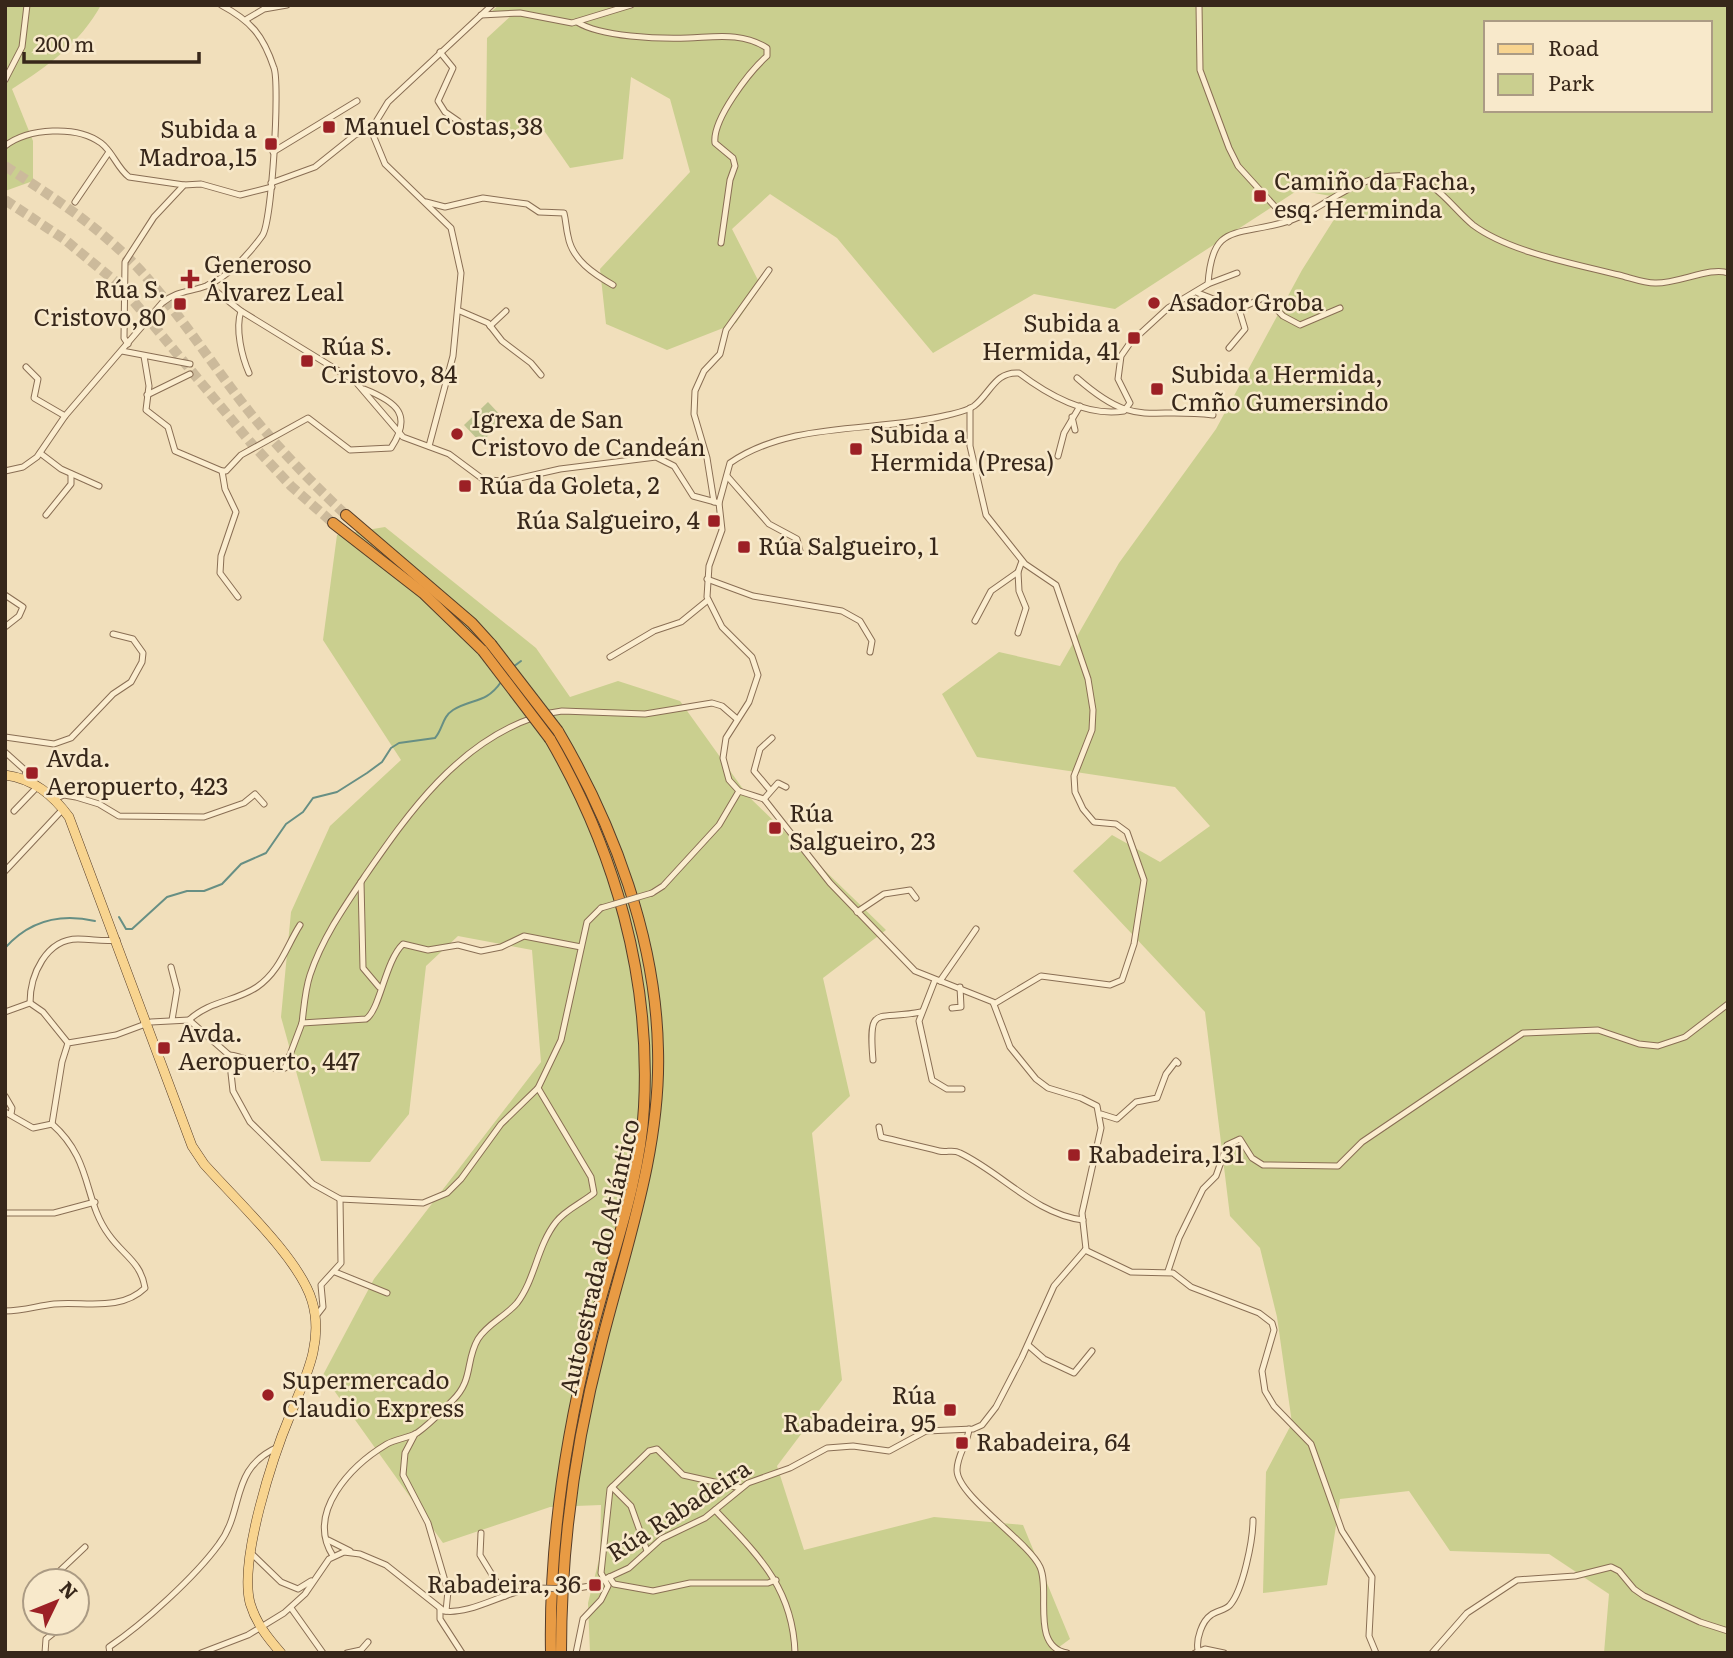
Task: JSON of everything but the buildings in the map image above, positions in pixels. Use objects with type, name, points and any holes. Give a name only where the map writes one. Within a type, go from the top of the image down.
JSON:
[{"type":"highway","name":"Autoestrada do Atlántico","points":[[346,515],[472,623],[487,648],[554,735],[588,785],[629,889],[650,969],[658,1050],[655,1111],[646,1171],[579,1438],[565,1553],[561,1653]]},
{"type":"highway","name":"Autoestrada do Atlántico","points":[[332,523],[423,593],[487,648]]},
{"type":"highway","name":"Autoestrada do Atlántico","points":[[551,1653],[550,1609],[556,1526],[567,1442],[589,1342],[635,1168],[645,1109],[645,1050],[637,971],[618,892],[554,735]]},
{"type":"main road","points":[[5,775],[24,779],[38,786],[63,809],[79,837],[195,1152],[293,1266],[307,1287],[316,1316],[314,1354],[278,1447],[250,1552],[248,1588],[261,1628],[281,1653]]},
{"type":"street","points":[[5,80],[22,47],[27,5]]},
{"type":"street","points":[[5,471],[27,464],[40,453],[65,415],[167,299],[182,291],[208,285],[234,265],[264,233],[271,185],[277,76],[247,19],[221,5]]},
{"type":"street","points":[[247,19],[264,9],[287,5]]},
{"type":"street","points":[[5,146],[32,133],[70,132],[102,144],[129,177],[184,185],[201,184],[240,195],[315,167],[355,135],[371,130],[388,102],[492,5]]},
{"type":"street","points":[[577,22],[631,5]]},
{"type":"street","points":[[1199,5],[1200,70],[1229,148],[1238,166],[1289,222]]},
{"type":"street","points":[[481,15],[520,13],[577,22],[587,28],[626,34],[678,38],[716,34],[732,36],[767,48],[767,56],[722,113],[713,133],[715,143],[733,158],[736,166],[730,180],[721,243]]},
{"type":"street","points":[[440,52],[453,68],[438,101],[445,112],[458,121]]},
{"type":"street","points":[[273,152],[358,101]]},
{"type":"street","points":[[371,130],[382,161],[426,202],[453,233],[461,273],[460,311],[453,356],[429,446]]},
{"type":"street","points":[[75,202],[109,152]]},
{"type":"street","points":[[1208,284],[1210,256],[1220,240],[1238,231],[1289,222],[1358,184],[1406,176],[1430,184],[1474,226],[1504,242],[1580,265],[1654,284],[1681,282],[1720,270],[1728,273]]},
{"type":"street","points":[[128,344],[124,338],[125,262],[154,217],[184,185]]},
{"type":"street","points":[[426,202],[445,207],[483,198],[527,204],[540,212],[564,213],[568,237],[576,255],[590,271],[614,285]]},
{"type":"street","points":[[769,270],[726,330],[720,354],[704,371],[695,391],[694,414],[707,458],[722,530],[707,579],[708,600],[722,627],[746,650],[757,669],[752,695],[726,738],[723,758],[729,780],[739,791],[764,799],[830,884],[915,971],[989,998],[994,1004],[1010,1047],[1036,1079],[1048,1088],[1089,1101],[1100,1112],[1117,1119],[1136,1101],[1157,1098],[1166,1074],[1177,1061],[1178,1063]]},
{"type":"street","points":[[717,503],[730,463],[745,453],[787,437],[922,421],[970,408],[1003,374],[1011,372],[1019,373],[1058,398],[1080,406],[1110,414],[1124,411],[1130,403],[1118,379],[1121,356],[1130,343],[1168,308],[1198,293],[1208,284],[1237,273]]},
{"type":"street","points":[[145,356],[146,410],[168,428],[175,452],[222,471],[226,471],[241,455],[303,419],[313,421],[350,450],[391,448],[399,433],[402,418],[396,407],[241,311],[208,285]]},
{"type":"street","points":[[1198,293],[1239,309],[1265,297],[1283,316],[1300,325],[1340,308]]},
{"type":"street","points":[[1229,348],[1245,329],[1239,309]]},
{"type":"street","points":[[241,311],[239,318],[243,358],[249,373]]},
{"type":"street","points":[[460,311],[482,318],[502,341],[531,363],[541,375]]},
{"type":"street","points":[[490,326],[506,311]]},
{"type":"street","points":[[122,351],[190,364]]},
{"type":"street","points":[[26,367],[38,379],[34,398],[65,415]]},
{"type":"street","points":[[147,395],[190,374]]},
{"type":"street","points":[[1077,378],[1102,400],[1137,415],[1184,412],[1213,415]]},
{"type":"street","points":[[364,389],[399,433],[449,454],[484,480],[496,482],[559,469],[656,457],[674,466],[693,496],[717,503]]},
{"type":"street","points":[[1058,456],[1072,417],[1080,406]]},
{"type":"street","points":[[970,408],[970,446],[986,515],[1022,561],[1056,585],[1088,679],[1093,710],[1092,730],[1074,776],[1076,792],[1083,809],[1094,822],[1116,824],[1127,832],[1144,880],[1134,944],[1122,980],[1110,985],[1041,976],[994,1004]]},
{"type":"street","points":[[1072,417],[1075,430]]},
{"type":"street","points":[[40,453],[71,474],[99,486]]},
{"type":"street","points":[[222,471],[225,489],[236,512],[221,556],[220,573],[238,597]]},
{"type":"street","points":[[46,515],[71,484],[71,474]]},
{"type":"street","points":[[727,476],[769,524],[797,539],[800,551]]},
{"type":"street","points":[[1018,633],[1026,608],[1019,591],[1018,572],[1022,561]]},
{"type":"street","points":[[975,621],[991,591],[1018,572]]},
{"type":"street","points":[[707,579],[753,596],[825,607],[852,615],[860,621],[872,641],[870,652]]},
{"type":"street","points":[[5,594],[23,607],[19,616],[5,627]]},
{"type":"street","points":[[610,657],[654,631],[681,622],[708,600]]},
{"type":"street","points":[[5,737],[61,743],[77,733],[108,699],[131,682],[143,653],[133,639],[113,634]]},
{"type":"street","points":[[189,1020],[229,1055],[246,1058],[271,1068],[285,1068],[302,1023],[310,972],[341,912],[431,789],[482,744],[525,721],[550,712],[645,714],[712,703],[722,706],[737,719]]},
{"type":"street","points":[[770,790],[754,771],[760,749],[772,738]]},
{"type":"street","points":[[5,752],[26,771],[24,779]]},
{"type":"street","points":[[764,799],[778,783],[786,787]]},
{"type":"street","points":[[14,811],[38,786]]},
{"type":"street","points":[[229,1055],[233,1091],[250,1122],[313,1184],[340,1199],[423,1203],[447,1193],[501,1124],[538,1088],[561,1040],[587,922],[601,908],[652,893],[663,886],[719,825],[739,791]]},
{"type":"street","points":[[54,799],[76,797],[128,817],[213,816],[255,794],[264,804]]},
{"type":"street","points":[[5,872],[63,809]]},
{"type":"street","points":[[361,882],[363,968],[379,987]]},
{"type":"street","points":[[857,912],[884,894],[910,890],[916,898]]},
{"type":"street","points":[[68,1043],[116,1035],[146,1024],[189,1020],[206,1006],[254,990],[281,964],[300,925]]},
{"type":"street","points":[[962,1089],[939,1087],[932,1080],[921,1038],[921,1012],[938,981],[976,929]]},
{"type":"street","points":[[302,1023],[366,1019],[374,1011],[379,987],[403,944],[428,950],[458,945],[481,951],[501,947],[524,936],[581,947]]},
{"type":"street","points":[[30,1003],[32,985],[45,954],[78,939],[117,940]]},
{"type":"street","points":[[171,967],[177,990],[172,1020]]},
{"type":"street","points":[[952,1008],[961,1007],[960,988]]},
{"type":"street","points":[[5,1012],[30,1003]]},
{"type":"street","points":[[30,1003],[43,1012],[68,1043]]},
{"type":"street","points":[[1168,1271],[1179,1238],[1203,1189],[1216,1176],[1227,1145],[1236,1139],[1241,1139],[1252,1158],[1262,1165],[1338,1166],[1362,1142],[1524,1032],[1598,1030],[1639,1044],[1658,1046],[1685,1037],[1728,1004]]},
{"type":"street","points":[[873,1060],[872,1026],[876,1019],[892,1013],[921,1012]]},
{"type":"street","points":[[5,1311],[23,1311],[63,1303],[118,1303],[142,1291],[144,1284],[138,1266],[109,1235],[78,1156],[52,1124],[62,1062],[68,1043]]},
{"type":"street","points":[[463,1653],[440,1619],[448,1591],[428,1523],[403,1475],[405,1454],[415,1434],[461,1393],[468,1380],[477,1341],[485,1329],[502,1318],[519,1300],[548,1234],[558,1219],[594,1193],[591,1177],[538,1088]]},
{"type":"street","points":[[5,1096],[12,1108],[8,1113],[33,1128],[52,1124]]},
{"type":"street","points":[[1067,1653],[1053,1645],[1045,1632],[1044,1578],[1034,1556],[998,1523],[958,1476],[958,1464],[969,1429],[978,1427],[989,1418],[1028,1345],[1054,1286],[1086,1250],[1083,1220],[1100,1112]]},
{"type":"street","points":[[879,1127],[881,1137],[958,1152],[986,1167],[1021,1194],[1059,1214],[1083,1220]]},
{"type":"street","points":[[316,1316],[323,1307],[321,1285],[341,1263],[343,1244],[340,1199]]},
{"type":"street","points":[[5,1213],[54,1213],[95,1202]]},
{"type":"street","points":[[1086,1250],[1131,1272],[1168,1271],[1191,1287],[1259,1313],[1272,1323],[1274,1330],[1262,1371],[1265,1391],[1274,1406],[1311,1444],[1338,1523],[1372,1577],[1369,1636],[1376,1653]]},
{"type":"street","points":[[335,1272],[387,1293]]},
{"type":"street","points":[[1028,1345],[1044,1359],[1074,1373],[1092,1352]]},
{"type":"street","name":"Rúa Rabadeira","points":[[443,1610],[505,1596],[524,1588],[572,1589],[607,1578],[629,1568],[665,1537],[696,1524],[741,1488],[790,1468],[827,1448],[841,1446],[889,1451],[926,1431],[969,1429]]},
{"type":"street","points":[[332,1556],[327,1540],[326,1512],[340,1485],[369,1457],[389,1443],[415,1434]]},
{"type":"street","points":[[110,1653],[111,1644],[140,1625],[218,1546],[228,1528],[242,1478],[268,1452],[278,1447]]},
{"type":"street","points":[[741,1488],[683,1475],[657,1449],[649,1451],[612,1487],[601,1573],[614,1584],[646,1591],[690,1583],[768,1583],[776,1580]]},
{"type":"street","points":[[612,1487],[631,1506],[648,1551]]},
{"type":"street","points":[[715,1510],[776,1580],[786,1598],[795,1653]]},
{"type":"street","points":[[1224,1653],[1196,1651],[1197,1642],[1206,1620],[1230,1605],[1245,1570],[1254,1520]]},
{"type":"street","points":[[481,1533],[480,1555],[505,1596]]},
{"type":"street","points":[[327,1540],[352,1553],[373,1558],[398,1573],[443,1610]]},
{"type":"street","points":[[64,1567],[85,1548]]},
{"type":"street","points":[[250,1552],[288,1586],[299,1589],[314,1580]]},
{"type":"street","points":[[201,1653],[261,1628],[291,1608],[332,1556],[352,1553]]},
{"type":"street","points":[[1432,1653],[1459,1620],[1517,1580],[1615,1568],[1633,1589],[1644,1596],[1700,1622],[1728,1630]]},
{"type":"street","points":[[576,1653],[583,1619],[605,1593],[607,1578]]},
{"type":"street","points":[[291,1608],[323,1653]]},
{"type":"street","points":[[347,1653],[362,1650],[368,1642]]},
{"type":"green space","points":[[5,5],[101,5],[84,31],[62,53],[12,89],[33,141],[33,181],[5,191]]},
{"type":"green space","points":[[499,5],[1728,5],[1728,1653],[1604,1653],[1609,1594],[1549,1554],[1450,1551],[1409,1491],[1340,1499],[1327,1585],[1263,1593],[1266,1472],[1292,1423],[1277,1317],[1260,1248],[1230,1216],[1205,1012],[1073,871],[1112,835],[1160,862],[1210,826],[1175,787],[977,757],[942,694],[999,652],[1060,666],[1119,563],[1216,429],[1302,270],[1347,199],[1298,190],[1115,309],[1034,294],[933,353],[837,238],[770,194],[732,229],[761,286],[736,323],[667,350],[606,324],[600,269],[690,172],[670,99],[631,77],[623,159],[570,168],[545,132],[486,129],[487,38],[513,14],[491,12]]},
{"type":"green space","points":[[488,402],[504,419],[481,443],[464,425]]},
{"type":"green space","points":[[385,527],[536,648],[570,697],[618,681],[680,701],[748,796],[886,930],[823,978],[850,1096],[812,1133],[842,1380],[777,1466],[804,1550],[934,1517],[1023,1525],[1070,1639],[1051,1653],[590,1653],[588,1603],[600,1556],[601,1505],[550,1507],[443,1543],[323,1375],[374,1279],[541,1062],[532,950],[458,936],[426,966],[409,1114],[370,1162],[321,1161],[281,1017],[291,912],[330,826],[401,760],[323,640],[337,535]]},
{"type":"waterway","points":[[513,667],[521,661]]},
{"type":"waterway","points":[[119,917],[126,929],[132,929],[167,897],[187,891],[204,891],[222,884],[241,864],[266,853],[286,824],[303,812],[313,798],[337,792],[367,773],[382,762],[391,748],[399,743],[435,738],[449,713],[490,694],[501,682]]},
{"type":"waterway","points":[[5,948],[25,931],[46,921],[70,918],[95,921]]},
{"type":"tunnel","points":[[5,166],[93,227],[140,270],[262,427],[346,515]]},
{"type":"tunnel","points":[[5,200],[64,239],[121,286],[251,443],[291,486],[333,523]]},
{"type":"place","name":"Manuel Costas,38","points":[[329,127]]},
{"type":"place","name":"Subida a Madroa,15","points":[[271,144]]},
{"type":"place","name":"Camiño da Facha, esq. Herminda","points":[[1260,196]]},
{"type":"place","name":"Generoso Álvarez Leal","points":[[190,279]]},
{"type":"place","name":"Asador Groba","points":[[1154,303]]},
{"type":"place","name":"Rúa S. Cristovo,80","points":[[180,304]]},
{"type":"place","name":"Subida a Hermida, 41","points":[[1134,338]]},
{"type":"place","name":"Rúa S. Cristovo, 84","points":[[307,361]]},
{"type":"place","name":"Subida a Hermida, Cmño Gumersindo","points":[[1157,389]]},
{"type":"place","name":"Igrexa de San Cristovo de Candeán","points":[[457,434]]},
{"type":"place","name":"Subida a Hermida (Presa)","points":[[856,449]]},
{"type":"place","name":"Rúa da Goleta, 2","points":[[465,486]]},
{"type":"place","name":"Rúa Salgueiro, 4","points":[[714,521]]},
{"type":"place","name":"Rúa Salgueiro, 1","points":[[744,547]]},
{"type":"place","name":"Avda. Aeropuerto, 423","points":[[32,773]]},
{"type":"place","name":"Rúa Salgueiro, 23","points":[[775,828]]},
{"type":"place","name":"Avda. Aeropuerto, 447","points":[[164,1048]]},
{"type":"place","name":"Rabadeira,131","points":[[1074,1155]]},
{"type":"place","name":"Supermercado Claudio Express","points":[[268,1395]]},
{"type":"place","name":"Rúa Rabadeira, 95","points":[[950,1410]]},
{"type":"place","name":"Rabadeira, 64","points":[[962,1443]]},
{"type":"place","name":"Rabadeira, 36","points":[[595,1585]]}]
